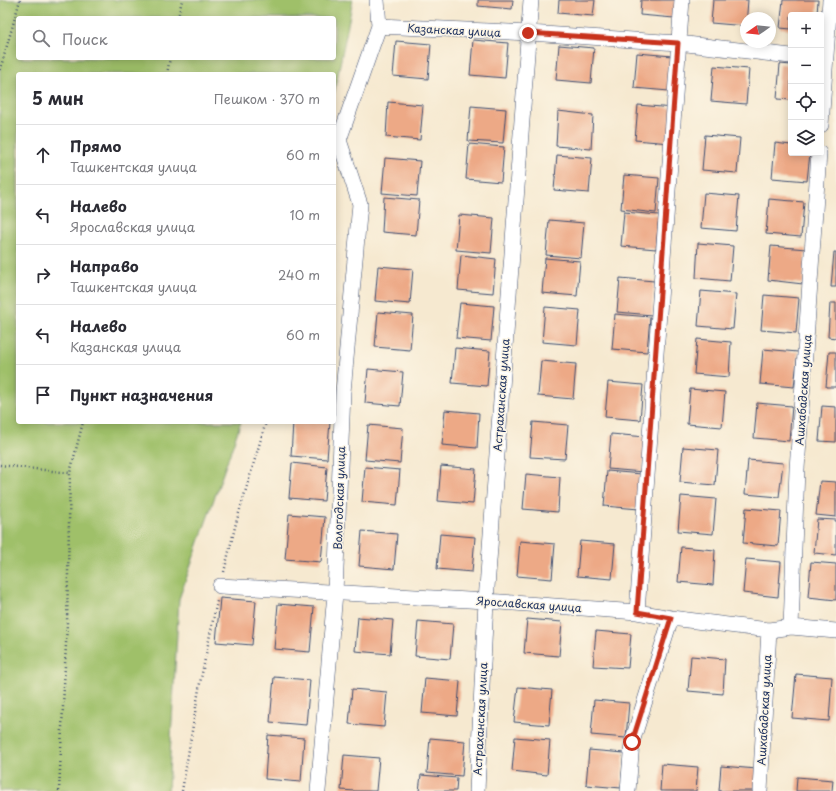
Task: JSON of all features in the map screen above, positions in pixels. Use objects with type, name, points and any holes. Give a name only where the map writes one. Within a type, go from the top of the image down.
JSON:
[{"type":"street","name":"Вологодская улица","points":[[318,791],[336,593],[343,392],[360,204],[339,140],[379,26],[378,0]]},
{"type":"street","name":"Астраханская улица","points":[[477,791],[486,601],[531,0]]},
{"type":"street","points":[[637,612],[682,0]]},
{"type":"street","points":[[822,120],[828,60],[830,0]]},
{"type":"street","name":"Казанская улица","points":[[379,26],[528,33],[678,43],[788,56]]},
{"type":"street","name":"Ашхабадская улица","points":[[792,627],[797,469],[819,156]]},
{"type":"street","name":"Ярославская улица","points":[[220,586],[486,601],[637,612],[671,618],[769,630],[792,627],[836,631]]},
{"type":"street","points":[[628,791],[632,742],[671,618]]},
{"type":"street","name":"Ашхабадская улица","points":[[760,791],[769,630]]},
{"type":"path","points":[[0,70],[20,0]]},
{"type":"path","points":[[178,16],[182,0]]},
{"type":"path","points":[[167,72],[170,60]]},
{"type":"path","points":[[59,791],[67,623],[70,474],[82,424]]},
{"type":"path","points":[[182,791],[200,683],[220,586],[236,523],[265,424]]},
{"type":"path","points":[[0,465],[70,474]]},
{"type":"green space","points":[[0,0],[353,0],[336,84],[336,72],[16,72],[16,424],[240,424],[179,599],[168,791],[0,791]]},
{"type":"building","points":[[478,0],[513,0],[512,9],[478,6]]},
{"type":"building","points":[[559,0],[595,0],[593,16],[558,13]]},
{"type":"building","points":[[641,0],[676,0],[674,18],[640,15]]},
{"type":"building","points":[[713,0],[748,0],[747,12],[740,12],[740,25],[711,23]]},
{"type":"building","points":[[783,0],[818,0],[817,12],[788,12],[788,29],[780,28]]},
{"type":"building","points":[[473,40],[508,43],[505,78],[470,75]]},
{"type":"building","points":[[396,41],[431,44],[428,79],[393,76]]},
{"type":"building","points":[[559,45],[594,48],[591,83],[556,80]]},
{"type":"building","points":[[637,53],[672,56],[669,91],[634,88]]},
{"type":"building","points":[[780,64],[788,65],[788,100],[777,99]]},
{"type":"building","points":[[714,66],[749,69],[746,104],[711,101]]},
{"type":"building","points":[[388,102],[423,105],[420,140],[386,137]]},
{"type":"building","points":[[638,105],[673,108],[670,143],[635,140]]},
{"type":"building","points":[[471,106],[506,109],[503,143],[468,141]]},
{"type":"building","points":[[558,111],[593,115],[591,149],[556,146]]},
{"type":"building","points":[[705,135],[740,138],[737,173],[702,170]]},
{"type":"building","points":[[775,143],[788,145],[788,156],[810,156],[807,181],[772,178]]},
{"type":"building","points":[[469,144],[504,147],[501,182],[466,179]]},
{"type":"building","points":[[557,155],[592,158],[589,193],[554,190]]},
{"type":"building","points":[[385,158],[420,161],[417,196],[382,193]]},
{"type":"building","points":[[624,175],[659,178],[656,213],[621,209]]},
{"type":"building","points":[[704,193],[739,196],[736,231],[701,228]]},
{"type":"building","points":[[384,197],[419,200],[416,235],[382,232]]},
{"type":"building","points":[[769,199],[804,202],[801,237],[766,234]]},
{"type":"building","points":[[624,212],[659,215],[656,249],[621,246]]},
{"type":"building","points":[[459,215],[494,218],[491,253],[456,250]]},
{"type":"building","points":[[549,220],[584,223],[581,258],[546,255]]},
{"type":"building","points":[[698,243],[733,246],[730,281],[696,278]]},
{"type":"building","points":[[771,246],[806,249],[803,284],[768,280]]},
{"type":"building","points":[[834,252],[836,252],[836,287],[831,287]]},
{"type":"building","points":[[461,255],[496,259],[493,293],[458,290]]},
{"type":"building","points":[[545,258],[580,261],[577,296],[542,293]]},
{"type":"building","points":[[378,266],[413,269],[410,304],[375,301]]},
{"type":"building","points":[[620,278],[654,281],[652,315],[617,312]]},
{"type":"building","points":[[701,291],[736,294],[733,329],[698,326]]},
{"type":"building","points":[[764,295],[799,298],[796,333],[761,330]]},
{"type":"building","points":[[460,303],[494,306],[491,341],[456,338]]},
{"type":"building","points":[[830,303],[836,303],[836,338],[828,337]]},
{"type":"building","points":[[545,307],[580,310],[577,345],[542,342]]},
{"type":"building","points":[[378,312],[413,315],[410,350],[375,347]]},
{"type":"building","points":[[615,314],[650,317],[647,352],[612,349]]},
{"type":"building","points":[[697,339],[731,342],[729,377],[694,374]]},
{"type":"building","points":[[455,348],[490,351],[487,386],[452,383]]},
{"type":"building","points":[[763,349],[798,352],[794,387],[760,384]]},
{"type":"building","points":[[829,352],[836,352],[836,387],[826,387]]},
{"type":"building","points":[[541,361],[576,364],[573,399],[538,396]]},
{"type":"building","points":[[368,369],[403,372],[400,406],[365,403]]},
{"type":"building","points":[[608,382],[643,385],[640,420],[605,417]]},
{"type":"building","points":[[690,389],[725,392],[722,427],[687,424]]},
{"type":"building","points":[[757,403],[792,406],[789,441],[754,438]]},
{"type":"building","points":[[822,406],[836,407],[836,442],[819,441]]},
{"type":"building","points":[[445,410],[479,413],[477,448],[442,445]]},
{"type":"building","points":[[533,422],[568,425],[565,459],[530,457]]},
{"type":"building","points":[[293,424],[330,424],[327,459],[291,456]]},
{"type":"building","points":[[368,425],[403,428],[400,463],[365,460]]},
{"type":"building","points":[[611,434],[646,437],[643,472],[608,469]]},
{"type":"building","points":[[683,447],[718,450],[715,485],[680,482]]},
{"type":"building","points":[[748,460],[783,463],[779,497],[745,494]]},
{"type":"building","points":[[292,463],[327,467],[324,501],[289,498]]},
{"type":"building","points":[[441,466],[476,469],[473,504],[438,501]]},
{"type":"building","points":[[365,467],[400,470],[397,505],[362,502]]},
{"type":"building","points":[[607,471],[642,474],[639,509],[604,506]]},
{"type":"building","points":[[526,474],[560,477],[558,512],[523,509]]},
{"type":"building","points":[[820,481],[836,482],[836,517],[816,515]]},
{"type":"building","points":[[681,496],[716,499],[713,534],[678,531]]},
{"type":"building","points":[[746,508],[781,511],[778,546],[743,543]]},
{"type":"building","points":[[289,514],[325,517],[321,562],[285,559]]},
{"type":"building","points":[[817,519],[836,520],[836,555],[814,553]]},
{"type":"building","points":[[362,531],[397,534],[394,569],[359,566]]},
{"type":"building","points":[[440,534],[475,537],[472,572],[437,569]]},
{"type":"building","points":[[520,541],[555,544],[552,579],[517,576]]},
{"type":"building","points":[[580,541],[615,544],[612,579],[577,576]]},
{"type":"building","points":[[681,547],[715,550],[713,585],[678,582]]},
{"type":"building","points":[[746,559],[781,562],[778,597],[743,593]]},
{"type":"building","points":[[811,562],[836,564],[836,600],[808,597]]},
{"type":"building","points":[[220,598],[256,601],[252,645],[216,642]]},
{"type":"building","points":[[278,604],[314,607],[310,652],[274,649]]},
{"type":"building","points":[[358,617],[393,620],[390,654],[355,651]]},
{"type":"building","points":[[527,619],[562,622],[559,656],[524,653]]},
{"type":"building","points":[[418,621],[453,624],[450,659],[415,656]]},
{"type":"building","points":[[596,631],[631,634],[628,668],[593,666]]},
{"type":"building","points":[[691,656],[725,659],[723,694],[688,691]]},
{"type":"building","points":[[796,674],[832,677],[829,721],[792,718]]},
{"type":"building","points":[[274,677],[310,680],[306,725],[270,722]]},
{"type":"building","points":[[425,678],[460,681],[457,716],[422,713]]},
{"type":"building","points":[[518,687],[552,690],[549,725],[514,722]]},
{"type":"building","points":[[352,689],[387,692],[384,727],[349,724]]},
{"type":"building","points":[[594,700],[629,703],[626,738],[591,735]]},
{"type":"building","points":[[268,735],[304,738],[301,782],[265,779]]},
{"type":"building","points":[[515,737],[550,740],[547,775],[512,771]]},
{"type":"building","points":[[430,738],[465,741],[462,776],[427,773]]},
{"type":"building","points":[[589,750],[624,753],[621,788],[586,785]]},
{"type":"building","points":[[344,755],[379,758],[376,791],[341,790]]},
{"type":"building","points":[[662,764],[698,767],[696,791],[660,791]]},
{"type":"building","points":[[721,766],[757,769],[756,791],[719,791]]},
{"type":"building","points":[[421,775],[457,778],[456,791],[419,791]]},
{"type":"building","points":[[797,777],[833,780],[832,791],[796,791]]},
{"type":"route","points":[[528,33],[678,43],[637,612],[671,618],[632,742]]}]
